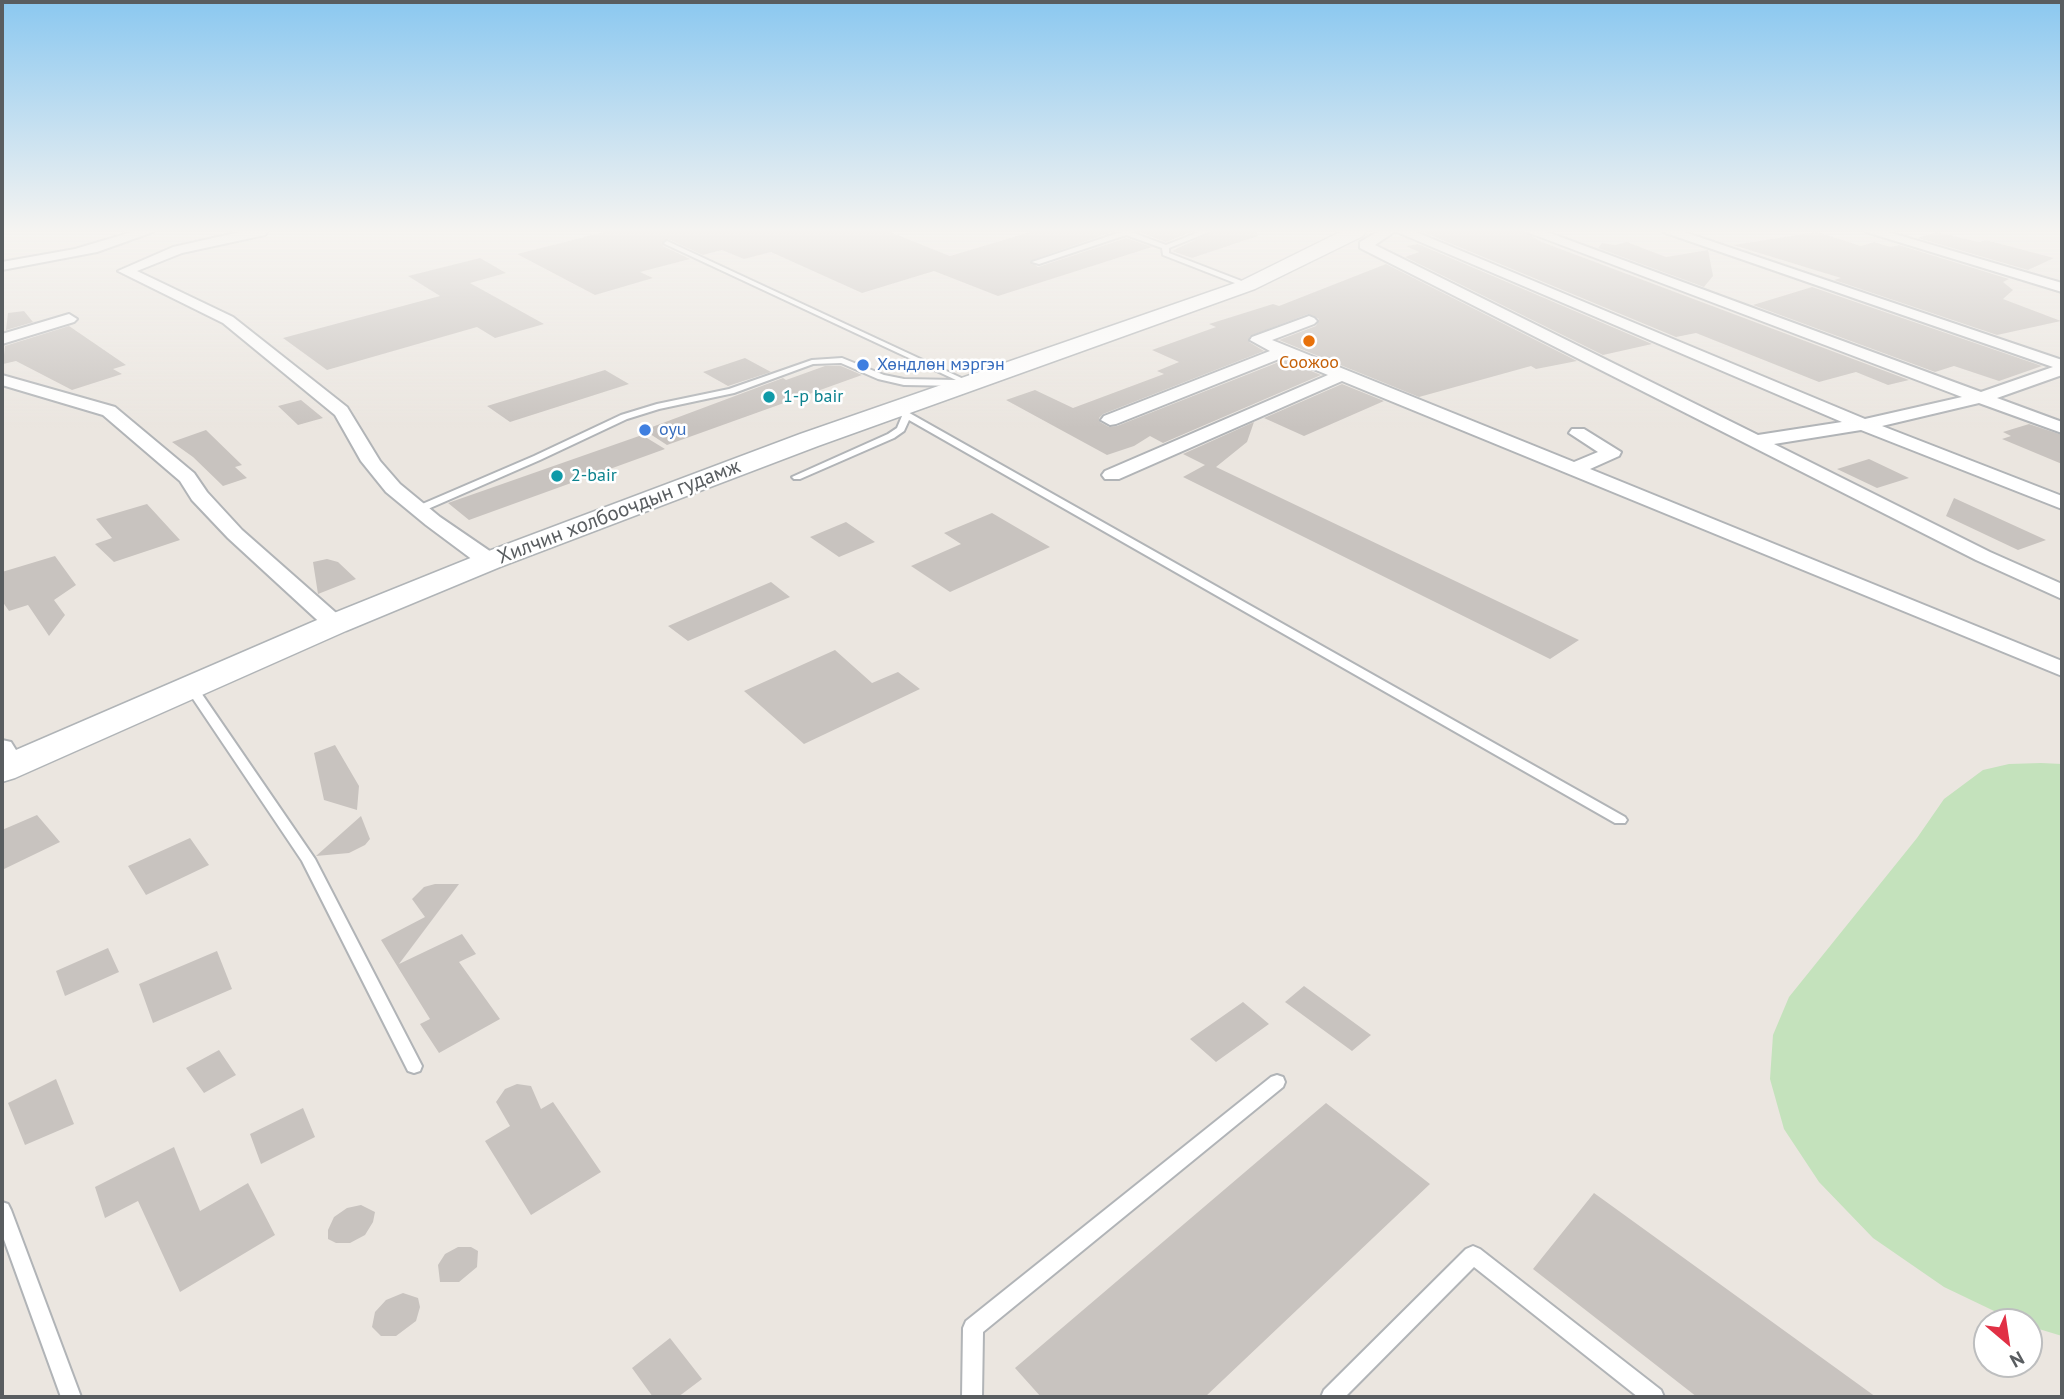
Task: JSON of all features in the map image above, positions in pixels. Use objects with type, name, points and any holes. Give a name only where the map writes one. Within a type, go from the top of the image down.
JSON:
[{"type":"main road","name":"Хилчин холбоочдын гудамж","points":[[5,762],[489,561],[902,412],[970,383],[1213,297]]},
{"type":"street","points":[[180,297],[228,320],[341,411],[354,428],[379,474],[417,510],[489,561]]},
{"type":"street","points":[[1470,297],[1983,556],[2062,592]]},
{"type":"street","points":[[1557,297],[1834,413],[2062,502]]},
{"type":"street","points":[[1709,297],[2062,428]]},
{"type":"street","points":[[1862,297],[2062,365]]},
{"type":"street","points":[[2,340],[69,319]]},
{"type":"street","points":[[1309,321],[1258,340],[2062,669]]},
{"type":"street","points":[[1110,420],[1284,351]]},
{"type":"street","points":[[1757,441],[1866,424],[1980,398],[2062,370]]},
{"type":"street","points":[[1112,475],[1341,375]]},
{"type":"street","points":[[4,383],[109,411],[187,477],[198,496],[235,534],[335,624]]},
{"type":"street","points":[[1573,470],[1612,452],[1578,433]]},
{"type":"lane","points":[[784,297],[970,383]]},
{"type":"lane","points":[[417,510],[624,417],[731,391],[812,362],[842,360],[881,377],[904,382],[970,383]]},
{"type":"lane","points":[[797,477],[891,436],[901,429],[902,412],[1620,820]]},
{"type":"lane","points":[[191,687],[308,859],[414,1066]]},
{"type":"lane","points":[[972,1397],[973,1328],[1277,1082]]},
{"type":"lane","points":[[2,1210],[71,1397]]},
{"type":"lane","points":[[1331,1397],[1473,1255],[1654,1397]]},
{"type":"green space","points":[[2009,764],[2062,764],[2062,1336],[2043,1330],[2043,1308],[1988,1308],[1944,1287],[1873,1238],[1819,1182],[1784,1129],[1770,1079],[1773,1035],[1789,997],[1917,838],[1944,799],[1983,770]]},
{"type":"building","points":[[435,297],[496,297],[544,324],[495,338],[477,327],[327,370],[283,338]]},
{"type":"building","points":[[1301,297],[1452,297],[1577,361],[1536,369],[1531,366],[1419,397],[1279,340],[1316,326],[1319,319],[1308,314],[1250,336],[1249,342],[1264,351],[1103,414],[1099,418],[1100,422],[1109,427],[1117,426],[1284,360],[1321,375],[1163,443],[1150,436],[1134,446],[1107,455],[1006,400],[1035,390],[1073,408],[1164,374],[1157,371],[1179,362],[1152,350],[1216,327],[1209,324],[1273,304],[1279,306]]},
{"type":"building","points":[[1486,297],[1543,297],[1652,344],[1603,355]]},
{"type":"building","points":[[1580,297],[1689,297],[1909,380],[1888,385],[1856,372],[1819,382],[1696,333],[1676,337]]},
{"type":"building","points":[[1778,297],[1842,297],[2042,366],[1999,381],[1954,366],[1935,372],[1753,305]]},
{"type":"building","points":[[1885,297],[2005,297],[2003,299],[2061,321],[1997,335]]},
{"type":"building","points":[[24,311],[33,322],[37,321],[6,330],[8,313]]},
{"type":"building","points":[[69,326],[126,365],[113,369],[122,374],[72,390],[16,361],[3,364],[5,346]]},
{"type":"building","points":[[745,358],[771,372],[728,386],[703,372]]},
{"type":"building","name":"1-p bair","points":[[825,366],[841,366],[862,375],[667,445],[644,430],[783,378],[786,380]]},
{"type":"building","points":[[605,370],[629,384],[510,422],[487,406]]},
{"type":"building","points":[[1342,384],[1384,401],[1304,436],[1264,418]]},
{"type":"building","points":[[301,400],[323,418],[298,425],[278,406]]},
{"type":"building","points":[[1254,422],[1247,442],[1216,467],[1579,640],[1550,659],[1183,477],[1205,465],[1183,454]]},
{"type":"building","points":[[2029,424],[2062,435],[2062,464],[2002,439],[2011,436],[2003,432]]},
{"type":"building","points":[[206,430],[242,465],[235,467],[247,478],[223,486],[193,457],[172,442]]},
{"type":"building","name":"2-bair","points":[[642,435],[665,449],[469,520],[448,503]]},
{"type":"building","points":[[1869,459],[1909,478],[1877,488],[1837,469]]},
{"type":"building","points":[[1954,498],[2046,540],[2018,550],[1946,516]]},
{"type":"building","points":[[147,504],[180,540],[114,562],[95,544],[112,538],[96,519]]},
{"type":"building","points":[[992,513],[1050,547],[950,592],[911,566],[961,544],[944,533]]},
{"type":"building","points":[[846,522],[875,542],[839,557],[810,537]]},
{"type":"building","points":[[55,556],[76,585],[54,600],[65,615],[49,636],[28,605],[9,611],[2,601],[2,572]]},
{"type":"building","points":[[327,559],[338,562],[356,579],[318,594],[313,562]]},
{"type":"building","points":[[771,582],[790,597],[688,641],[668,626]]},
{"type":"building","points":[[835,650],[872,683],[898,672],[920,689],[804,744],[744,691]]},
{"type":"building","points":[[335,745],[359,786],[357,810],[324,800],[314,753]]},
{"type":"building","points":[[37,815],[60,842],[2,870],[2,830]]},
{"type":"building","points":[[361,816],[370,839],[365,845],[349,853],[316,856]]},
{"type":"building","points":[[190,838],[209,865],[146,895],[128,866]]},
{"type":"building","points":[[459,884],[399,964],[462,934],[476,954],[459,962],[500,1019],[439,1053],[420,1024],[430,1019],[381,940],[425,917],[412,899],[424,887]]},
{"type":"building","points":[[108,948],[119,972],[65,996],[56,971]]},
{"type":"building","points":[[217,951],[232,989],[153,1023],[139,984]]},
{"type":"building","points":[[1304,986],[1371,1035],[1352,1051],[1285,1002]]},
{"type":"building","points":[[1243,1002],[1269,1024],[1216,1062],[1190,1039]]},
{"type":"building","points":[[219,1050],[236,1075],[204,1093],[186,1068]]},
{"type":"building","points":[[56,1079],[74,1124],[25,1145],[8,1103]]},
{"type":"building","points":[[517,1084],[531,1086],[541,1109],[553,1102],[601,1172],[531,1215],[485,1141],[510,1126],[496,1102],[505,1089]]},
{"type":"building","points":[[1326,1103],[1430,1184],[1205,1397],[1041,1397],[1015,1368]]},
{"type":"building","points":[[303,1108],[315,1137],[261,1164],[250,1134]]},
{"type":"building","points":[[174,1147],[200,1211],[248,1183],[275,1235],[180,1292],[138,1201],[105,1218],[95,1187]]},
{"type":"building","points":[[1594,1193],[1876,1397],[1697,1397],[1533,1269]]},
{"type":"building","points":[[361,1205],[375,1212],[373,1222],[365,1235],[350,1243],[336,1243],[328,1239],[328,1230],[334,1217],[347,1208]]},
{"type":"building","points":[[458,1247],[471,1247],[478,1251],[477,1267],[459,1282],[440,1282],[438,1265],[445,1254]]},
{"type":"building","points":[[403,1293],[418,1298],[420,1307],[416,1321],[396,1336],[381,1336],[372,1327],[375,1312],[386,1300]]},
{"type":"building","points":[[670,1338],[702,1379],[678,1397],[653,1397],[632,1368]]},
{"type":"place","name":"Соожоо","points":[[1309,341]]},
{"type":"place","name":"Хөндлөн мэргэн","points":[[863,365]]},
{"type":"place","name":"1-p bair","points":[[769,397]]},
{"type":"place","name":"oyu","points":[[645,430]]},
{"type":"place","name":"2-bair","points":[[557,476]]}]
